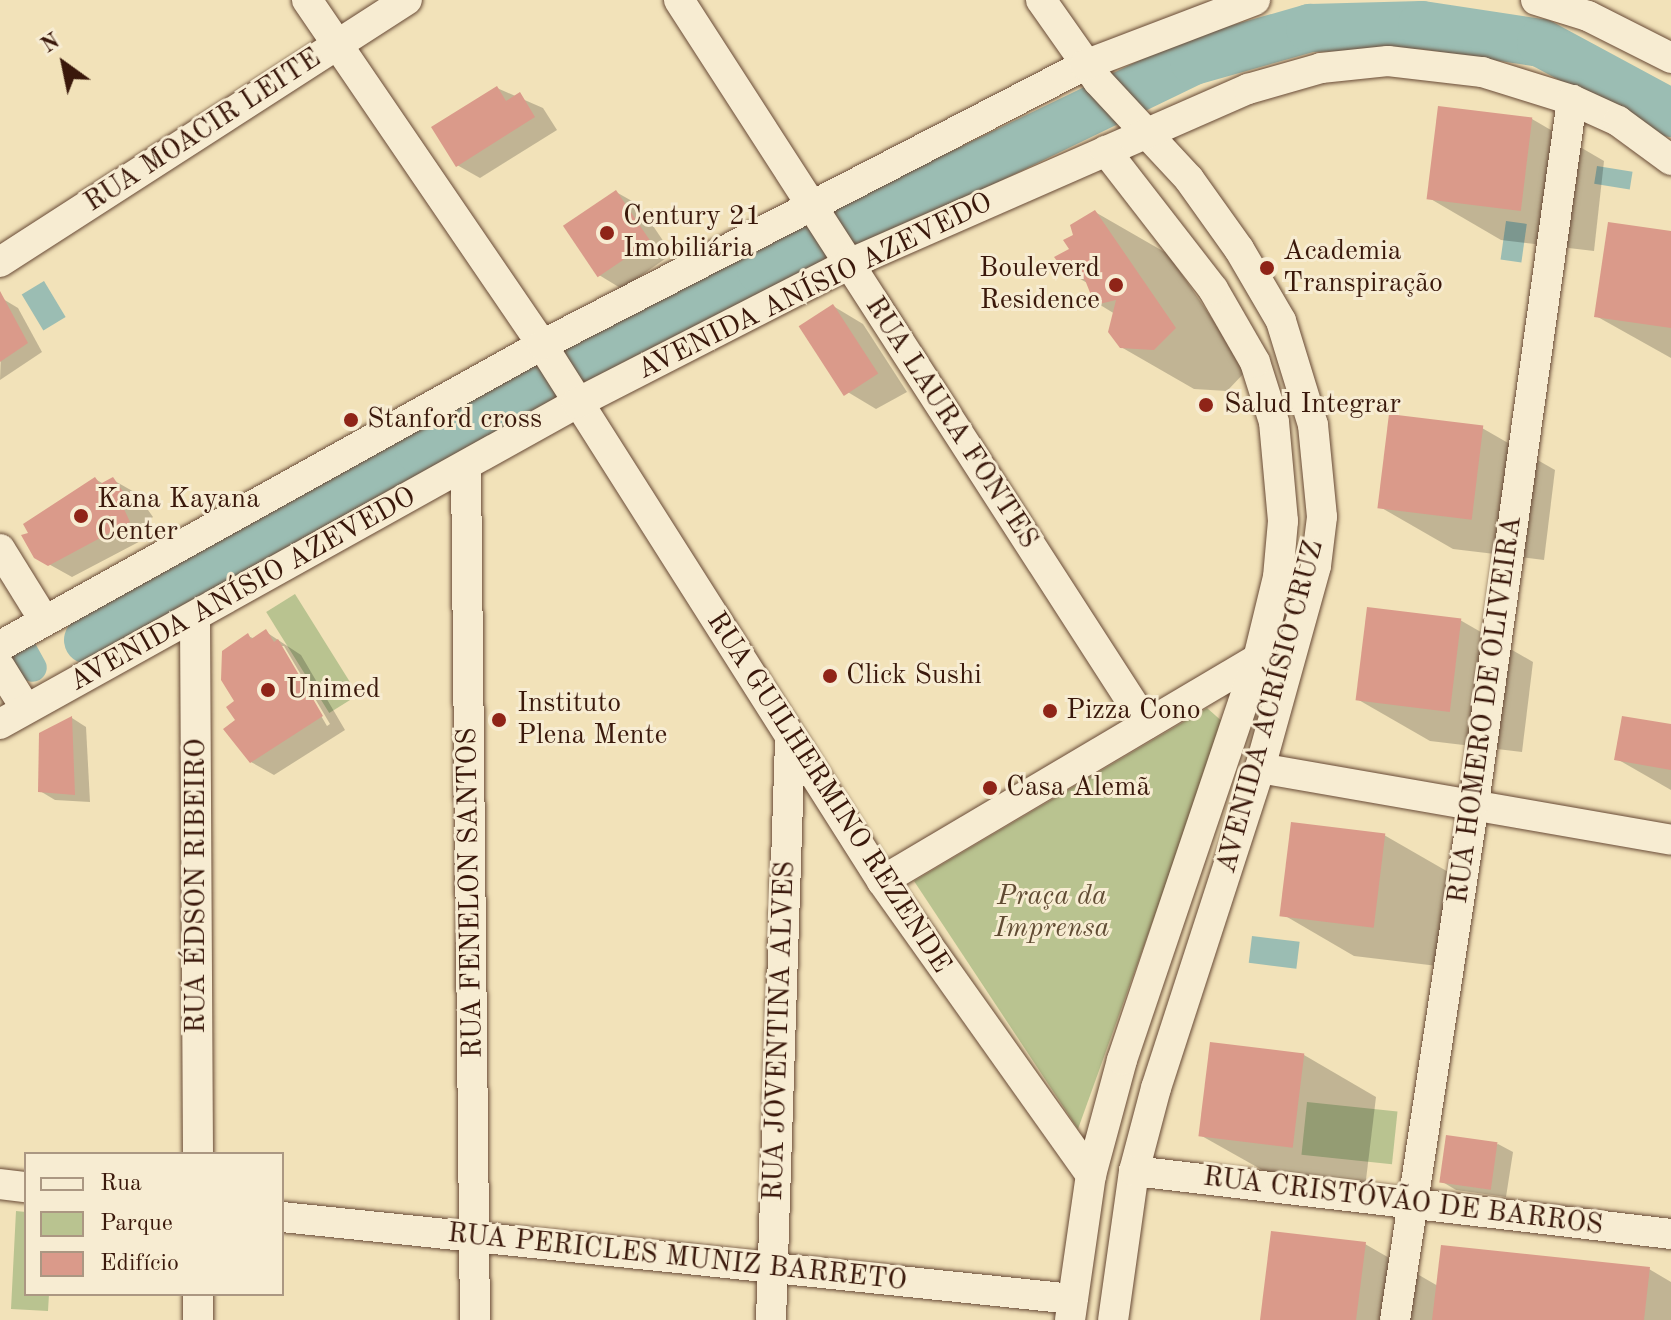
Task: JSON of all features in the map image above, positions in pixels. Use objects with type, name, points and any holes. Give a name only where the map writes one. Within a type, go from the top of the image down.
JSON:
[{"type":"street","points":[[307,0],[544,349]]},
{"type":"street","name":"RUA MOACIR LEITE","points":[[0,262],[407,0]]},
{"type":"street","name":"RUA LAURA FONTES","points":[[679,0],[1146,724]]},
{"type":"street","name":"AVENIDA ACRÍSIO CRUZ","points":[[1041,0],[1091,73],[1136,126],[1189,179],[1239,249],[1281,321],[1313,425],[1322,517],[1316,566],[1260,768],[1156,1088],[1134,1171],[1113,1320]]},
{"type":"street","points":[[0,646],[544,349],[817,215],[1091,73],[1255,0]]},
{"type":"street","points":[[1536,0],[1588,16],[1671,58]]},
{"type":"street","name":"AVENIDA ANÍSIO AZEVEDO","points":[[0,724],[466,466],[573,396],[844,257],[990,214],[1106,151],[1136,126],[1321,68],[1388,61],[1482,72],[1572,100],[1618,121],[1671,160]]},
{"type":"street","name":"RUA HOMERO DE OLIVEIRA","points":[[1395,1320],[1474,803],[1572,100]]},
{"type":"street","name":"AVENIDA ACRÍSIO CRUZ","points":[[1072,1310],[1091,1175],[1122,1060],[1258,659],[1278,577],[1283,521],[1274,422],[1255,362],[1232,317],[1152,204],[1106,151]]},
{"type":"street","name":"RUA GUILHERMINO REZENDE","points":[[544,349],[790,741],[882,881],[1091,1175]]},
{"type":"street","name":"RUA FENELON SANTOS","points":[[466,466],[475,1320]]},
{"type":"street","points":[[0,549],[44,620]]},
{"type":"street","name":"RUA ÉDSON RIBEIRO","points":[[195,618],[198,1152]]},
{"type":"street","points":[[882,881],[1258,659]]},
{"type":"street","points":[[0,667],[26,709]]},
{"type":"street","name":"RUA JOVENTINA ALVES","points":[[771,1320],[790,741]]},
{"type":"street","points":[[1260,768],[1474,803],[1671,840]]},
{"type":"street","name":"RUA CRISTÓVÃO DE BARROS","points":[[1134,1171],[1671,1234]]},
{"type":"street","points":[[0,1184],[24,1187]]},
{"type":"street","name":"RUA PERICLES MUNIZ BARRETO","points":[[284,1217],[773,1268],[1072,1310]]},
{"type":"street","points":[[198,1296],[198,1320]]},
{"type":"green space","points":[[295,594],[358,695],[329,713],[266,612]]},
{"type":"green space","name":"Praça da Imprensa","points":[[1207,708],[1224,723],[1078,1129],[914,881]]},
{"type":"green space","points":[[1307,1102],[1398,1112],[1392,1164],[1301,1155]]},
{"type":"green space","points":[[16,1211],[24,1212],[24,1296],[49,1296],[48,1311],[11,1309]]},
{"type":"water","points":[[1597,166],[1633,172],[1630,189],[1594,184]]},
{"type":"water","points":[[1506,221],[1527,224],[1521,263],[1501,260]]},
{"type":"water","points":[[44,281],[66,317],[43,330],[22,294]]},
{"type":"water","points":[[1252,936],[1300,942],[1296,969],[1249,963]]},
{"type":"building","points":[[497,86],[506,101],[520,92],[535,117],[456,167],[431,127]]},
{"type":"building","points":[[1438,106],[1532,118],[1521,211],[1427,199]]},
{"type":"building","name":"Century 21 Imobiliária","points":[[616,190],[651,241],[598,277],[563,226]]},
{"type":"building","name":"Bouleverd Residence","points":[[1095,210],[1176,328],[1154,350],[1120,348],[1108,332],[1116,300],[1095,305],[1085,280],[1066,273],[1054,257],[1069,249],[1063,240],[1073,235],[1070,225]]},
{"type":"building","points":[[1608,222],[1671,231],[1671,328],[1594,317]]},
{"type":"building","points":[[0,291],[28,343],[0,362]]},
{"type":"building","points":[[833,304],[878,374],[844,396],[799,326]]},
{"type":"building","points":[[1389,414],[1483,426],[1472,520],[1377,508]]},
{"type":"building","name":"Kana Kayana Center","points":[[95,477],[100,484],[113,477],[131,503],[124,509],[130,522],[48,566],[34,558],[21,535],[28,533],[23,524]]},
{"type":"building","points":[[1367,607],[1461,619],[1450,712],[1356,700]]},
{"type":"building","name":"Unimed","points":[[266,629],[274,642],[278,639],[323,716],[250,763],[223,729],[235,720],[226,707],[234,701],[221,680],[222,651],[248,633],[251,639]]},
{"type":"building","points":[[72,716],[75,795],[38,792],[39,733]]},
{"type":"building","points":[[1622,716],[1671,724],[1671,770],[1614,760]]},
{"type":"building","points":[[1291,822],[1385,834],[1374,928],[1279,916]]},
{"type":"building","points":[[1210,1042],[1304,1054],[1293,1148],[1198,1136]]},
{"type":"building","points":[[1446,1135],[1497,1142],[1491,1190],[1439,1183]]},
{"type":"building","points":[[1271,1231],[1366,1242],[1356,1320],[1260,1320]]},
{"type":"building","points":[[1441,1245],[1650,1267],[1644,1320],[1432,1320]]},
{"type":"waterway","points":[[88,640],[419,450],[761,270],[1194,61],[1310,28],[1422,25],[1541,43],[1671,113]]},
{"type":"waterway","points":[[24,652],[33,668]]},
{"type":"place","name":"Century 21 Imobiliária","points":[[607,233]]},
{"type":"place","name":"Academia Transpiração","points":[[1267,268]]},
{"type":"place","name":"Bouleverd Residence","points":[[1116,285]]},
{"type":"place","name":"Salud Integrar","points":[[1206,405]]},
{"type":"place","name":"Stanford cross","points":[[351,420]]},
{"type":"place","name":"Kana Kayana Center","points":[[81,516]]},
{"type":"place","name":"Click Sushi","points":[[830,676]]},
{"type":"place","name":"Unimed","points":[[268,690]]},
{"type":"place","name":"Pizza Cono","points":[[1050,711]]},
{"type":"place","name":"Instituto Plena Mente","points":[[499,720]]},
{"type":"place","name":"Casa Alemã","points":[[990,788]]}]
